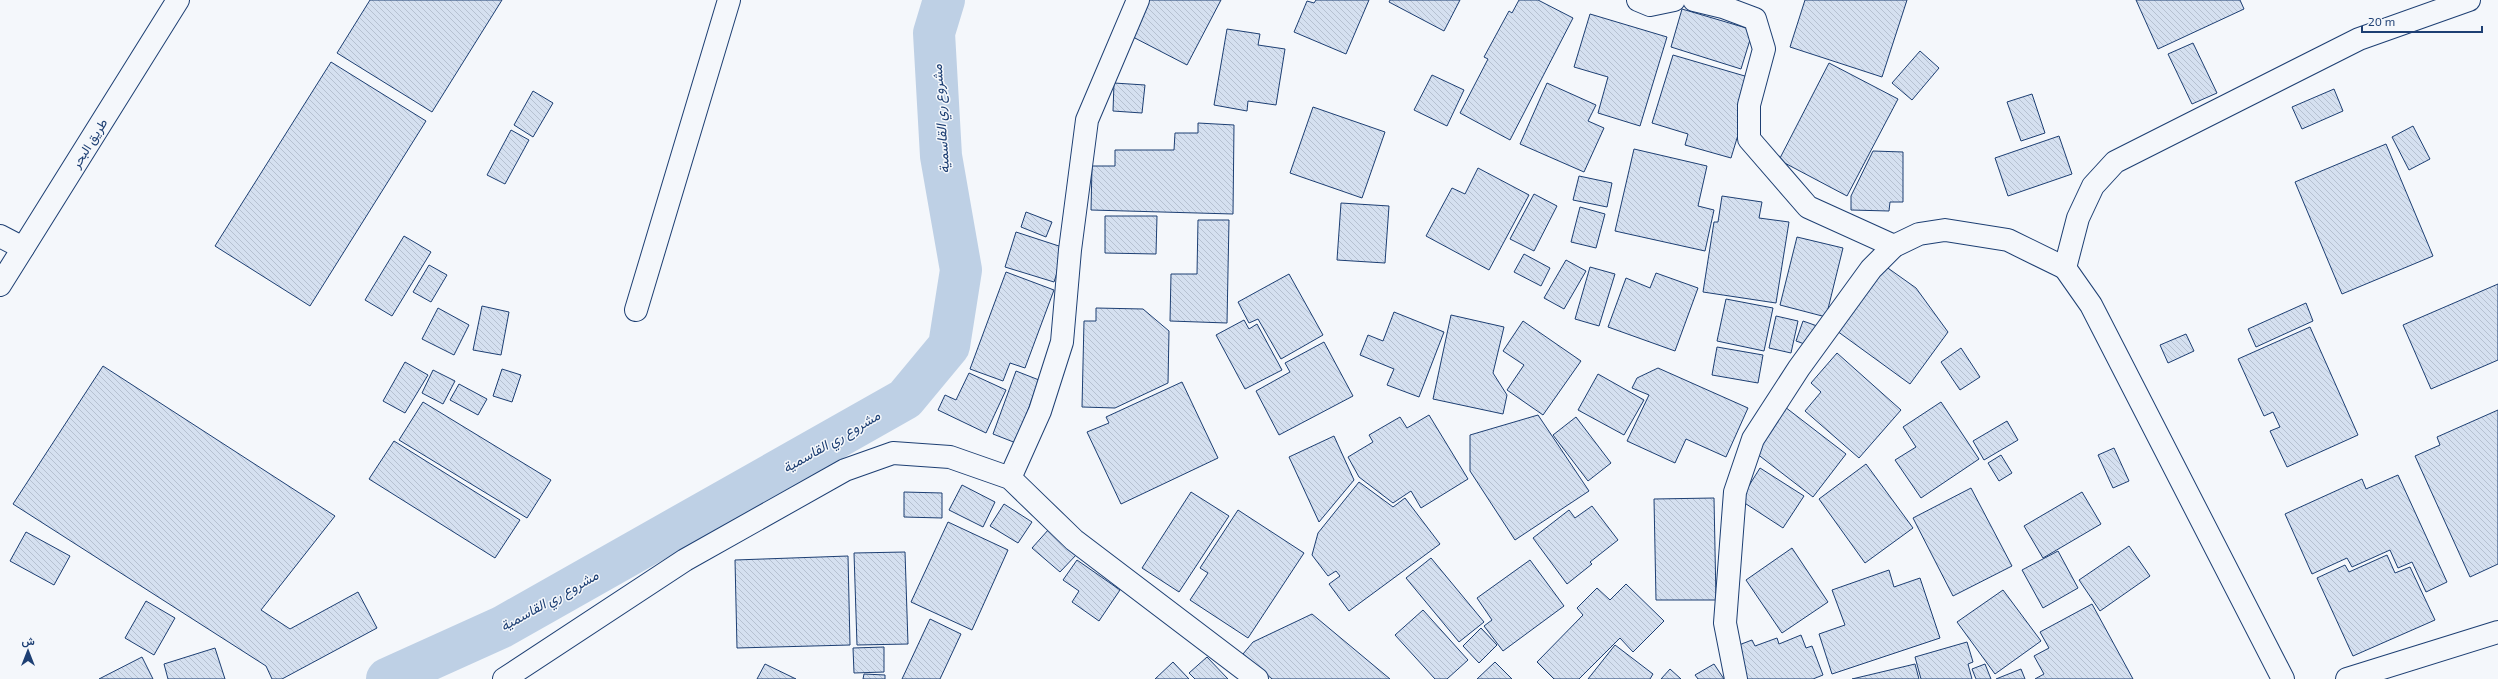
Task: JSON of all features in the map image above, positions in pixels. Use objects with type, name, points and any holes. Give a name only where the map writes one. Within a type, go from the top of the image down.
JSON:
[{"type":"main road","name":"طريق البحر","points":[[0,285],[178,0]]},
{"type":"main road","points":[[636,310],[729,0]]},
{"type":"main road","points":[[1010,478],[1040,411],[1062,342],[1070,250],[1087,120],[1138,0]]},
{"type":"main road","points":[[1638,0],[1650,5],[1674,0]]},
{"type":"main road","points":[[1694,0],[1723,7],[1755,19],[1764,49],[1749,106],[1749,139],[1808,207],[1894,246]]},
{"type":"main road","points":[[2065,268],[2078,218],[2093,186],[2116,162],[2360,39],[2470,0]]},
{"type":"main road","points":[[1736,679],[1725,623],[1735,492],[1753,439],[1799,368],[1872,269],[1894,246],[1919,234],[1945,230],[2008,240],[2065,268],[2091,305],[2283,679]]},
{"type":"main road","points":[[0,236],[23,248]]},
{"type":"main road","points":[[504,679],[685,560],[845,470],[893,453],[950,457],[1010,478],[1074,540],[1257,679]]},
{"type":"main road","points":[[2347,679],[2498,632]]},
{"type":"building","points":[[370,0],[502,0],[432,112],[337,53]]},
{"type":"building","points":[[1149,0],[1221,0],[1187,65],[1131,36]]},
{"type":"building","points":[[1316,0],[1369,0],[1346,54],[1294,32],[1307,1],[1314,3]]},
{"type":"building","points":[[1390,0],[1460,0],[1444,31],[1389,2]]},
{"type":"building","points":[[1519,0],[1538,0],[1573,18],[1510,140],[1460,113],[1488,59],[1484,57],[1509,11],[1512,13]]},
{"type":"building","points":[[1805,0],[1907,0],[1882,77],[1790,47]]},
{"type":"building","points":[[2136,0],[2240,0],[2244,9],[2158,49]]},
{"type":"building","points":[[1682,9],[1753,30],[1741,69],[1671,47]]},
{"type":"building","points":[[1590,14],[1667,37],[1640,126],[1598,113],[1608,77],[1574,67]]},
{"type":"building","points":[[1227,29],[1260,34],[1258,45],[1285,49],[1276,105],[1248,101],[1247,111],[1214,105]]},
{"type":"building","points":[[2193,43],[2217,93],[2192,104],[2168,54]]},
{"type":"building","points":[[1920,51],[1939,68],[1912,100],[1892,83]]},
{"type":"building","points":[[1673,55],[1755,79],[1731,158],[1685,145],[1688,134],[1652,123]]},
{"type":"building","points":[[331,62],[426,121],[310,306],[215,246]]},
{"type":"building","points":[[1829,63],[1898,99],[1847,196],[1779,160]]},
{"type":"building","points":[[1432,75],[1464,90],[1447,126],[1414,110]]},
{"type":"building","points":[[1114,83],[1145,85],[1142,113],[1113,111]]},
{"type":"building","points":[[1547,83],[1596,105],[1588,121],[1604,128],[1584,172],[1520,144]]},
{"type":"building","points":[[2334,89],[2343,111],[2302,129],[2292,107]]},
{"type":"building","points":[[533,91],[553,103],[533,137],[514,125]]},
{"type":"building","points":[[2032,94],[2045,133],[2021,141],[2007,102]]},
{"type":"building","points":[[1313,107],[1385,132],[1362,198],[1290,173]]},
{"type":"building","points":[[1198,123],[1234,125],[1233,214],[1091,210],[1092,166],[1115,166],[1115,150],[1174,150],[1175,133],[1198,133]]},
{"type":"building","points":[[2413,126],[2430,159],[2409,170],[2392,137]]},
{"type":"building","points":[[511,130],[529,140],[505,184],[487,175]]},
{"type":"building","points":[[2059,136],[2072,174],[2008,196],[1995,158]]},
{"type":"building","points":[[2386,144],[2433,256],[2342,294],[2295,182]]},
{"type":"building","points":[[1634,149],[1707,166],[1698,206],[1714,210],[1705,251],[1615,231]]},
{"type":"building","points":[[1873,151],[1903,152],[1903,202],[1890,202],[1889,211],[1851,210],[1851,196]]},
{"type":"building","points":[[1478,168],[1529,195],[1489,270],[1426,236],[1452,188],[1465,194]]},
{"type":"building","points":[[1579,176],[1612,183],[1607,207],[1573,200]]},
{"type":"building","points":[[1534,194],[1557,206],[1534,251],[1510,239]]},
{"type":"building","points":[[1722,196],[1762,202],[1759,218],[1789,222],[1776,303],[1703,292],[1714,222],[1718,222]]},
{"type":"building","points":[[1341,203],[1389,206],[1385,263],[1337,260]]},
{"type":"building","points":[[1580,207],[1605,214],[1596,248],[1571,242]]},
{"type":"building","points":[[1026,212],[1052,222],[1046,237],[1021,227]]},
{"type":"building","points":[[1105,216],[1157,216],[1156,254],[1105,253]]},
{"type":"building","points":[[1198,220],[1229,220],[1227,323],[1170,321],[1171,274],[1197,274]]},
{"type":"building","points":[[1016,232],[1065,248],[1054,282],[1005,267]]},
{"type":"building","points":[[404,236],[431,252],[392,316],[365,300]]},
{"type":"building","points":[[1797,237],[1843,248],[1826,317],[1780,305]]},
{"type":"building","points":[[1524,254],[1550,268],[1541,286],[1514,272]]},
{"type":"building","points":[[1566,260],[1586,271],[1564,309],[1544,298]]},
{"type":"building","points":[[429,265],[447,275],[431,302],[413,292]]},
{"type":"building","points":[[1885,266],[1916,288],[1948,332],[1910,384],[1837,331]]},
{"type":"building","points":[[1590,267],[1615,274],[1599,326],[1575,319]]},
{"type":"building","points":[[1006,272],[1054,290],[1025,368],[1010,363],[1003,381],[970,369]]},
{"type":"building","points":[[1656,273],[1698,288],[1675,351],[1608,327],[1626,278],[1650,288]]},
{"type":"building","points":[[1289,274],[1323,335],[1281,359],[1258,319],[1249,323],[1238,302]]},
{"type":"building","points":[[2498,284],[2498,360],[2431,389],[2403,325]]},
{"type":"building","points":[[1726,299],[1773,308],[1764,351],[1717,341]]},
{"type":"building","points":[[2306,303],[2313,321],[2256,347],[2248,329]]},
{"type":"building","points":[[482,306],[509,312],[501,355],[473,350]]},
{"type":"building","points":[[438,308],[469,325],[454,355],[422,339]]},
{"type":"building","points":[[1096,308],[1143,309],[1169,331],[1168,383],[1115,408],[1082,407],[1084,321],[1096,321]]},
{"type":"building","points":[[1394,312],[1444,332],[1419,397],[1387,385],[1394,369],[1360,355],[1368,335],[1383,341]]},
{"type":"building","points":[[1451,315],[1504,327],[1493,373],[1507,395],[1503,414],[1433,399]]},
{"type":"building","points":[[1776,316],[1798,321],[1791,353],[1769,348]]},
{"type":"building","points":[[1244,320],[1249,329],[1257,324],[1282,370],[1245,389],[1216,335]]},
{"type":"building","points":[[1523,321],[1581,361],[1543,415],[1507,390],[1524,365],[1503,351]]},
{"type":"building","points":[[1803,321],[1820,327],[1813,347],[1796,341]]},
{"type":"building","points":[[2310,327],[2358,435],[2287,467],[2270,431],[2280,427],[2273,412],[2264,416],[2238,359]]},
{"type":"building","points":[[2186,334],[2194,351],[2168,363],[2160,345]]},
{"type":"building","points":[[1324,342],[1353,396],[1279,435],[1256,391],[1290,372],[1285,363]]},
{"type":"building","points":[[1717,347],[1763,355],[1758,383],[1712,375]]},
{"type":"building","points":[[1961,348],[1980,377],[1960,390],[1941,362]]},
{"type":"building","points":[[1837,353],[1901,410],[1859,458],[1805,411],[1821,392],[1811,383]]},
{"type":"building","points":[[405,362],[428,375],[405,413],[383,401]]},
{"type":"building","points":[[103,366],[335,516],[261,610],[290,629],[358,592],[377,628],[282,679],[272,679],[266,666],[13,504]]},
{"type":"building","points":[[1658,368],[1748,408],[1726,457],[1686,439],[1675,463],[1627,441],[1649,395],[1632,388],[1637,378]]},
{"type":"building","points":[[502,369],[521,375],[512,402],[493,396]]},
{"type":"building","points":[[433,370],[455,381],[443,404],[422,393]]},
{"type":"building","points":[[1016,371],[1039,380],[1016,443],[993,434]]},
{"type":"building","points":[[969,373],[1006,390],[986,433],[938,410],[945,395],[956,400]]},
{"type":"building","points":[[1598,374],[1644,400],[1624,435],[1578,410]]},
{"type":"building","points":[[1182,382],[1218,458],[1121,504],[1087,432],[1109,423],[1106,417]]},
{"type":"building","points":[[459,384],[487,399],[478,415],[450,400]]},
{"type":"building","points":[[423,402],[551,480],[527,518],[399,440]]},
{"type":"building","points":[[1941,402],[1979,459],[1921,498],[1895,460],[1916,447],[1903,427]]},
{"type":"building","points":[[1785,407],[1846,454],[1813,497],[1752,450]]},
{"type":"building","points":[[2498,410],[2498,564],[2470,577],[2415,456],[2440,445],[2437,437]]},
{"type":"building","points":[[1429,415],[1468,479],[1421,508],[1411,491],[1393,503],[1359,477],[1348,457],[1373,442],[1369,435],[1400,417],[1407,428]]},
{"type":"building","points":[[1538,415],[1589,491],[1515,540],[1470,471],[1470,435]]},
{"type":"building","points":[[1576,417],[1611,463],[1588,481],[1553,435]]},
{"type":"building","points":[[2007,421],[2018,440],[1984,460],[1973,441]]},
{"type":"building","points":[[1334,436],[1354,480],[1319,522],[1289,457]]},
{"type":"building","points":[[394,441],[520,520],[495,558],[369,479]]},
{"type":"building","points":[[2114,448],[2129,481],[2113,488],[2098,455]]},
{"type":"building","points":[[2001,455],[2012,473],[1999,481],[1988,463]]},
{"type":"building","points":[[1866,464],[1913,528],[1865,563],[1819,499]]},
{"type":"building","points":[[1760,468],[1804,496],[1783,528],[1740,500]]},
{"type":"building","points":[[2398,475],[2447,582],[2426,592],[2412,562],[2398,568],[2390,550],[2352,567],[2347,558],[2312,574],[2285,514],[2362,479],[2366,489]]},
{"type":"building","points":[[1359,482],[1393,507],[1405,498],[1440,544],[1349,611],[1329,584],[1340,576],[1336,571],[1328,576],[1312,555],[1318,533]]},
{"type":"building","points":[[962,485],[995,502],[983,527],[949,510]]},
{"type":"building","points":[[1971,488],[2012,566],[1953,596],[1913,518]]},
{"type":"building","points":[[904,492],[942,493],[942,518],[904,517]]},
{"type":"building","points":[[1191,492],[1229,516],[1179,592],[1142,568]]},
{"type":"building","points":[[2082,492],[2101,524],[2043,558],[2024,526]]},
{"type":"building","points":[[1714,498],[1716,600],[1656,600],[1654,499]]},
{"type":"building","points":[[1004,504],[1032,522],[1018,543],[990,526]]},
{"type":"building","points":[[1592,506],[1618,540],[1590,562],[1592,564],[1567,584],[1533,538],[1569,510],[1575,518]]},
{"type":"building","points":[[1238,510],[1304,553],[1248,638],[1190,600],[1208,573],[1200,568]]},
{"type":"building","points":[[948,522],[1008,550],[972,630],[911,602]]},
{"type":"building","points":[[1049,529],[1077,554],[1060,572],[1032,548]]},
{"type":"building","points":[[26,532],[70,556],[54,585],[10,561]]},
{"type":"building","points":[[2129,546],[2150,576],[2100,611],[2079,580]]},
{"type":"building","points":[[1792,548],[1828,602],[1782,633],[1746,580]]},
{"type":"building","points":[[2058,551],[2078,588],[2043,608],[2022,570]]},
{"type":"building","points":[[905,552],[908,644],[857,645],[854,553]]},
{"type":"building","points":[[2387,555],[2395,573],[2410,567],[2435,620],[2353,656],[2317,578],[2345,565],[2349,572]]},
{"type":"building","points":[[848,556],[850,645],[737,648],[735,560]]},
{"type":"building","points":[[1431,558],[1484,622],[1459,642],[1406,578]]},
{"type":"building","points":[[1077,560],[1120,590],[1099,621],[1072,602],[1079,591],[1063,580]]},
{"type":"building","points":[[1530,560],[1564,606],[1503,651],[1484,626],[1492,620],[1477,598]]},
{"type":"building","points":[[1889,570],[1894,587],[1920,578],[1940,638],[1832,674],[1819,634],[1845,625],[1832,590]]},
{"type":"building","points":[[1626,584],[1664,621],[1633,652],[1620,638],[1579,679],[1554,679],[1537,662],[1583,615],[1577,608],[1597,588],[1610,600]]},
{"type":"building","points":[[2003,590],[2041,641],[1995,674],[1957,622]]},
{"type":"building","points":[[146,601],[175,618],[154,655],[125,638]]},
{"type":"building","points":[[2092,604],[2133,679],[2035,679],[2044,674],[2034,656],[2049,648],[2040,632]]},
{"type":"building","points":[[1423,610],[1468,660],[1447,679],[1435,679],[1395,635]]},
{"type":"building","points":[[1312,614],[1390,679],[1272,679],[1243,654],[1253,642]]},
{"type":"building","points":[[930,619],[961,634],[940,679],[902,679]]},
{"type":"building","points":[[1481,628],[1497,645],[1479,663],[1463,646]]},
{"type":"building","points":[[1801,635],[1806,648],[1812,646],[1823,675],[1813,679],[1743,679],[1731,648],[1752,640],[1755,646],[1777,638],[1779,644]]},
{"type":"building","points":[[1967,642],[1973,662],[1968,664],[1972,679],[1921,679],[1915,657]]},
{"type":"building","points":[[1615,645],[1653,674],[1650,679],[1588,679]]},
{"type":"building","points":[[884,647],[884,672],[854,673],[853,648]]},
{"type":"building","points":[[215,648],[225,679],[168,679],[164,664]]},
{"type":"building","points":[[142,657],[153,679],[99,679]]},
{"type":"building","points":[[1207,657],[1228,679],[1195,679],[1189,673]]},
{"type":"building","points":[[1173,662],[1189,679],[1155,679]]},
{"type":"building","points":[[1495,662],[1512,679],[1477,679]]},
{"type":"building","points":[[765,664],[796,679],[757,679]]},
{"type":"building","points":[[1714,664],[1724,679],[1698,679],[1695,675]]},
{"type":"building","points":[[1915,664],[1919,679],[1852,679]]},
{"type":"building","points":[[1985,664],[1991,679],[1976,679],[1972,669]]},
{"type":"building","points":[[1670,669],[1681,679],[1661,679]]},
{"type":"building","points":[[2021,669],[2025,679],[1996,679]]},
{"type":"building","points":[[864,674],[885,675],[885,679],[863,679]]},
{"type":"waterway","name":"مشروع ري القاسمية","points":[[387,679],[502,627],[905,399],[949,346],[961,270],[941,156],[934,33],[944,0]]}]
